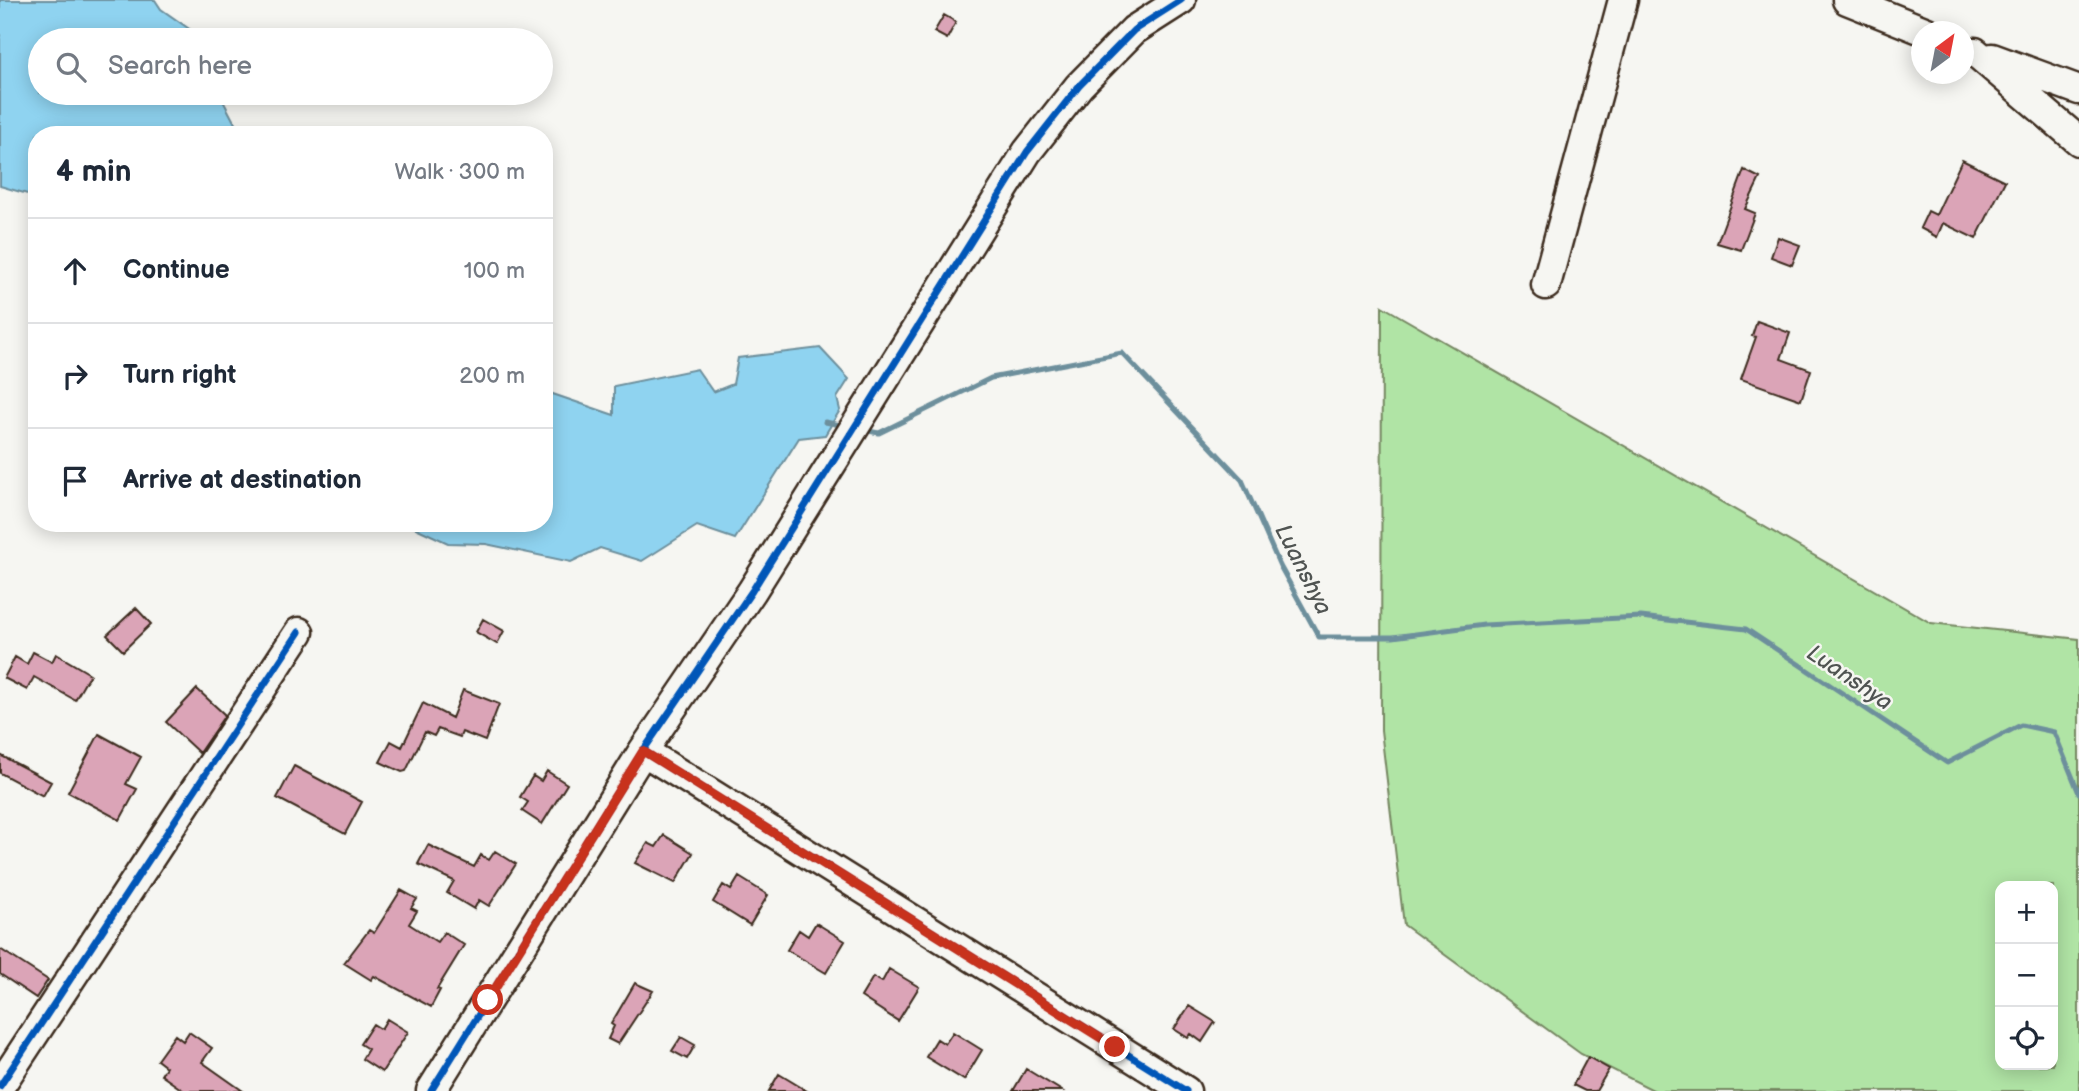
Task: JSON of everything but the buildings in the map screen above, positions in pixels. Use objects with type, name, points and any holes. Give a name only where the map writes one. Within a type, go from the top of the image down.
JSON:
[{"type":"street","points":[[431,1091],[643,751],[752,591],[892,371],[1027,152],[1079,86],[1134,30],[1181,0]]},
{"type":"street","points":[[1546,285],[1623,0]]},
{"type":"street","points":[[1847,0],[1911,26]]},
{"type":"street","points":[[1974,51],[2079,90]]},
{"type":"street","points":[[1974,53],[2079,141]]},
{"type":"street","points":[[0,1086],[299,632]]},
{"type":"street","points":[[643,751],[1186,1091]]},
{"type":"green space","points":[[1382,306],[1931,623],[2079,639],[2079,1091],[1655,1091],[1581,1054],[1404,925],[1381,730]]},
{"type":"water","points":[[0,0],[155,0],[161,9],[188,28],[28,28],[28,105],[225,105],[236,126],[28,126],[28,194],[0,186]]},
{"type":"water","points":[[820,348],[849,379],[837,398],[840,410],[825,435],[799,438],[735,539],[697,526],[642,561],[600,548],[571,562],[486,544],[448,543],[424,532],[553,532],[553,394],[614,415],[614,386],[697,369],[713,392],[733,384],[738,358]]},
{"type":"waterway","name":"Luanshya","points":[[863,430],[879,433],[991,378],[1122,353],[1242,480],[1280,566],[1319,637],[1393,637],[1484,625],[1641,617],[1746,629],[1947,763],[2021,725],[2054,732],[2079,793]]},
{"type":"waterway","name":"Luanshya","points":[[825,422],[846,426]]},
{"type":"cycle path","points":[[431,1091],[643,751],[752,591],[1027,152],[1079,86],[1134,30],[1181,0]]},
{"type":"cycle path","points":[[0,1086],[299,632]]},
{"type":"cycle path","points":[[643,751],[1186,1091]]},
{"type":"route","points":[[488,1000],[643,751],[1115,1047]]}]
